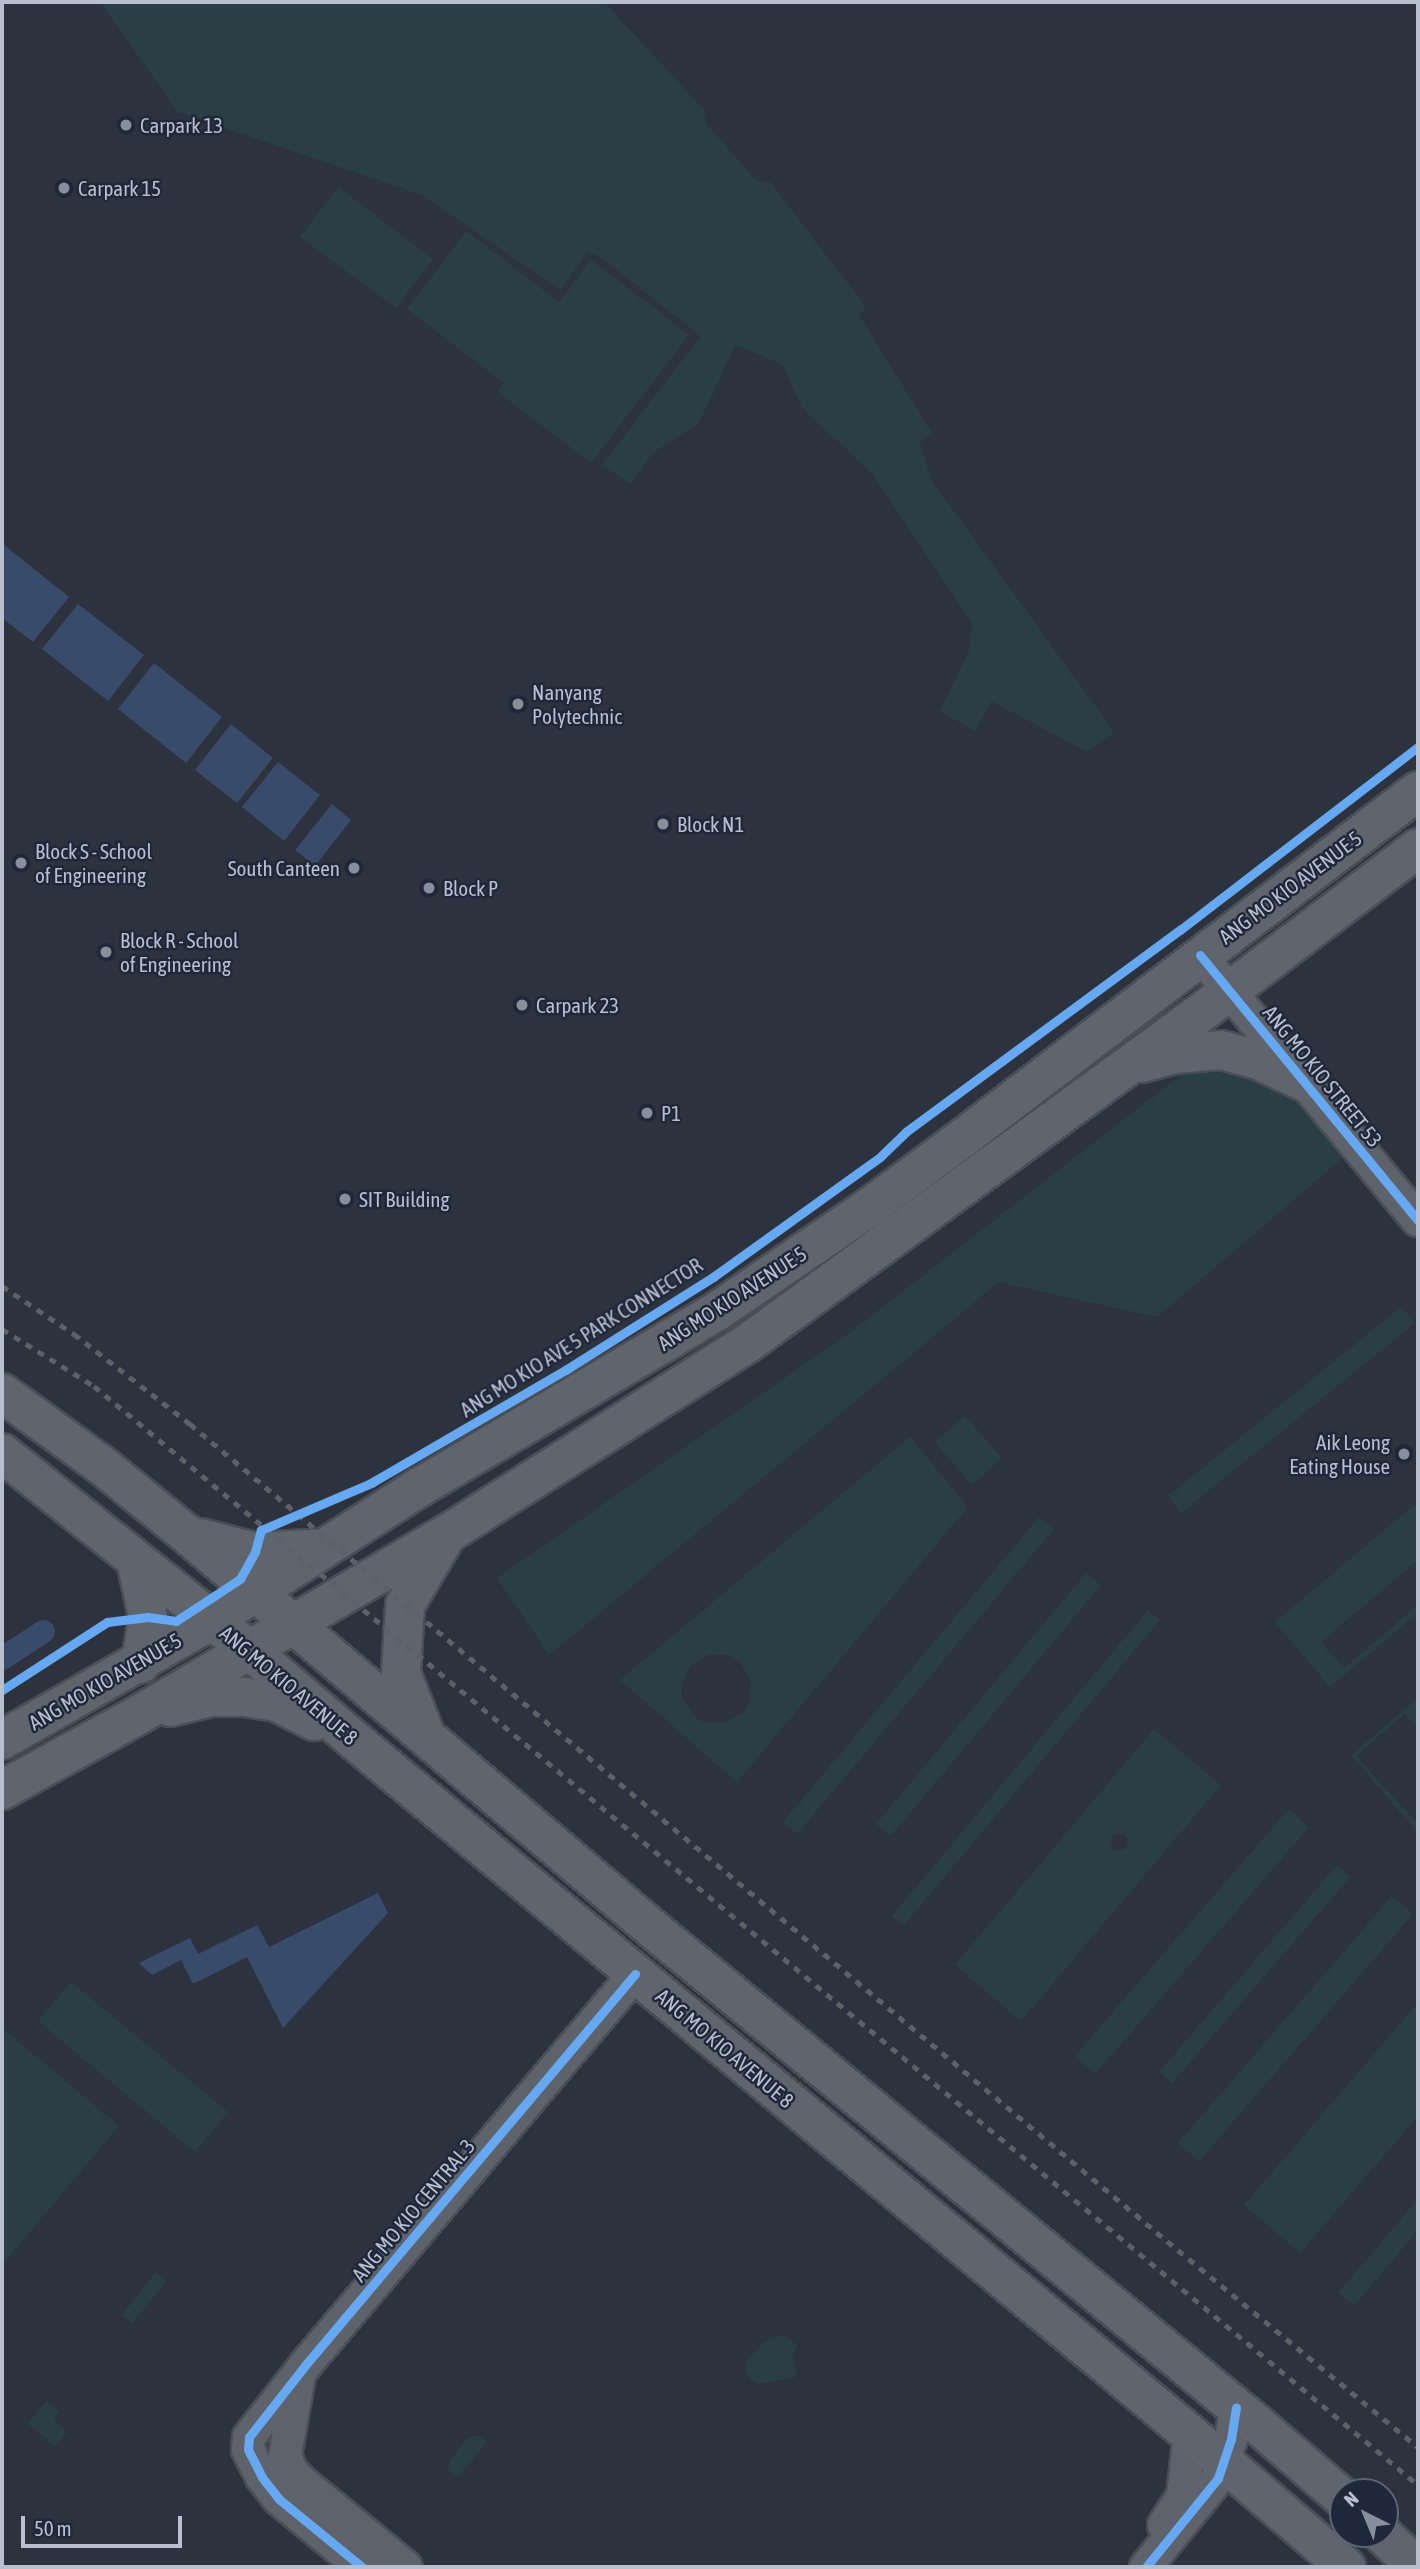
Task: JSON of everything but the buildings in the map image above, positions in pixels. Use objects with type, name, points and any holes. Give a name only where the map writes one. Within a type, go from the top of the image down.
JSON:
[{"type":"main road","name":"ANG MO KIO AVENUE 5","points":[[2,1740],[211,1621],[420,1487],[719,1310],[943,1153],[1418,790]]},
{"type":"main road","name":"ANG MO KIO AVENUE 5","points":[[2,1790],[140,1714],[447,1534],[748,1343],[1237,985],[1418,848]]},
{"type":"main road","points":[[1126,1067],[1175,1054],[1221,1050],[1258,1060],[1305,1082]]},
{"type":"main road","points":[[2,1393],[104,1467],[188,1535],[655,1931],[1329,2486]]},
{"type":"main road","name":"ANG MO KIO AVENUE 8","points":[[2,1453],[248,1649],[635,1974],[1190,2433],[1346,2567]]},
{"type":"main road","points":[[425,1735],[401,1673],[405,1605],[447,1534]]},
{"type":"main road","points":[[188,1535],[255,1552],[326,1548]]},
{"type":"main road","points":[[136,1560],[148,1617],[141,1662]]},
{"type":"main road","points":[[140,1714],[211,1698],[245,1697],[277,1702],[354,1740]]},
{"type":"main road","points":[[1014,2288],[1041,2286],[1050,2269],[1045,2251]]},
{"type":"main road","points":[[1397,2548],[1418,2567]]},
{"type":"street","name":"ANG MO KIO STREET 53","points":[[1208,949],[1418,1189]]},
{"type":"street","name":"ANG MO KIO STREET 53","points":[[1237,985],[1305,1082],[1418,1220]]},
{"type":"street","name":"ANG MO KIO CENTRAL 3","points":[[362,2567],[279,2499],[262,2477],[248,2449],[249,2437],[300,2371],[635,1974]]},
{"type":"street","points":[[300,2371],[285,2455],[298,2479],[406,2567]]},
{"type":"street","points":[[1146,2567],[1208,2492],[1225,2463],[1236,2407]]},
{"type":"street","points":[[1131,2567],[1183,2496],[1190,2433]]},
{"type":"shaded area","points":[[100,2],[604,2],[704,110],[706,124],[757,181],[770,182],[866,307],[859,315],[932,433],[919,442],[932,481],[1114,732],[1087,752],[991,701],[975,731],[940,711],[969,651],[972,623],[872,473],[802,408],[783,365],[735,345],[699,423],[654,452],[630,484],[602,465],[701,336],[598,255],[587,252],[561,290],[422,195],[178,112]]},
{"type":"shaded area","points":[[338,187],[433,259],[396,308],[300,237]]},
{"type":"shaded area","points":[[466,231],[559,302],[591,260],[689,335],[591,463],[498,392],[504,383],[407,309]]},
{"type":"shaded area","points":[[1204,1057],[1294,1095],[1345,1156],[1157,1317],[999,1282],[549,1655],[497,1578],[848,1334]]},
{"type":"shaded area","points":[[1401,1307],[1415,1323],[1181,1513],[1168,1496]]},
{"type":"shaded area","points":[[965,1416],[1002,1458],[972,1485],[935,1442]]},
{"type":"shaded area","points":[[910,1437],[968,1507],[737,1782],[620,1680]],"holes":[[[709,1654],[731,1656],[740,1662],[751,1681],[749,1703],[743,1712],[724,1723],[702,1722],[693,1715],[682,1697],[681,1685],[690,1666]]]},
{"type":"shaded area","points":[[1418,1502],[1418,1560],[1321,1642],[1344,1668],[1418,1605],[1418,1613],[1330,1687],[1275,1622]]},
{"type":"shaded area","points":[[1039,1517],[1054,1529],[797,1834],[783,1822]]},
{"type":"shaded area","points":[[1086,1573],[1101,1585],[891,1836],[876,1824]]},
{"type":"shaded area","points":[[1148,1610],[1160,1620],[904,1925],[906,1928],[892,1916]]},
{"type":"shaded area","points":[[1418,1698],[1418,1728],[1405,1714],[1356,1756],[1418,1824],[1418,1833],[1351,1755]]},
{"type":"shaded area","points":[[1154,1729],[1221,1785],[1021,2021],[955,1965]],"holes":[[[1118,1833],[1125,1835],[1128,1841],[1126,1848],[1120,1851],[1113,1849],[1110,1843],[1112,1836]]]},
{"type":"shaded area","points":[[1289,1809],[1309,1827],[1095,2074],[1075,2056]]},
{"type":"shaded area","points":[[1337,1865],[1350,1877],[1172,2083],[1159,2072]]},
{"type":"shaded area","points":[[1392,1896],[1413,1914],[1199,2161],[1178,2143]]},
{"type":"shaded area","points":[[71,1982],[228,2112],[195,2152],[38,2021]]},
{"type":"shaded area","points":[[1418,2003],[1418,2116],[1300,2253],[1244,2205]]},
{"type":"shaded area","points":[[2,2028],[119,2126],[2,2265]]},
{"type":"shaded area","points":[[1418,2199],[1418,2230],[1354,2306],[1338,2293]]},
{"type":"shaded area","points":[[156,2272],[167,2281],[132,2323],[122,2315]]},
{"type":"shaded area","points":[[784,2335],[797,2345],[792,2358],[797,2373],[794,2378],[758,2384],[745,2371],[747,2361],[764,2342]]},
{"type":"shaded area","points":[[47,2401],[59,2411],[53,2419],[67,2432],[55,2446],[28,2424]]},
{"type":"shaded area","points":[[478,2435],[487,2442],[458,2477],[448,2470],[450,2460],[468,2438]]},
{"type":"water","points":[[4,545],[69,597],[33,642],[2,618]]},
{"type":"water","points":[[78,604],[144,655],[108,701],[42,649]]},
{"type":"water","points":[[154,663],[222,717],[186,763],[118,709]]},
{"type":"water","points":[[231,724],[273,758],[237,803],[195,770]]},
{"type":"water","points":[[278,762],[320,795],[284,841],[242,807]]},
{"type":"water","points":[[332,804],[351,820],[315,866],[295,850]]},
{"type":"water","points":[[378,1893],[388,1913],[283,2028],[247,1957],[193,1984],[181,1960],[152,1975],[139,1963],[190,1938],[198,1954],[257,1925],[269,1947]]},
{"type":"waterway","points":[[2,1658],[43,1631]]},
{"type":"railway","points":[[2,1286],[74,1334],[190,1424],[1167,2241],[1418,2447]]},
{"type":"railway","points":[[2,1329],[94,1386],[1418,2485]]},
{"type":"cycle path","name":"ANG MO KIO AVE 5 PARK CONNECTOR","points":[[2,1690],[107,1622],[148,1617],[176,1621],[240,1579],[255,1552],[261,1530],[371,1483],[567,1369],[713,1277],[880,1157],[907,1131],[1180,930],[1418,747]]},
{"type":"cycle path","points":[[1200,955],[1418,1220]]},
{"type":"cycle path","points":[[362,2567],[279,2499],[262,2477],[248,2449],[249,2437],[307,2363],[635,1974]]},
{"type":"cycle path","points":[[1146,2567],[1218,2478],[1231,2439],[1236,2407]]},
{"type":"place","name":"Carpark 13","points":[[126,125]]},
{"type":"place","name":"Carpark 15","points":[[64,188]]},
{"type":"place","name":"Nanyang Polytechnic","points":[[518,704]]},
{"type":"place","name":"Block N1","points":[[663,824]]},
{"type":"place","name":"Block S - School of Engineering","points":[[21,863]]},
{"type":"place","name":"South Canteen","points":[[354,868]]},
{"type":"place","name":"Block P","points":[[429,888]]},
{"type":"place","name":"Block R - School of Engineering","points":[[106,952]]},
{"type":"place","name":"Carpark 23","points":[[522,1005]]},
{"type":"place","name":"P1","points":[[647,1113]]},
{"type":"place","name":"SIT Building","points":[[345,1199]]},
{"type":"place","name":"Aik Leong Eating House","points":[[1404,1454]]}]
